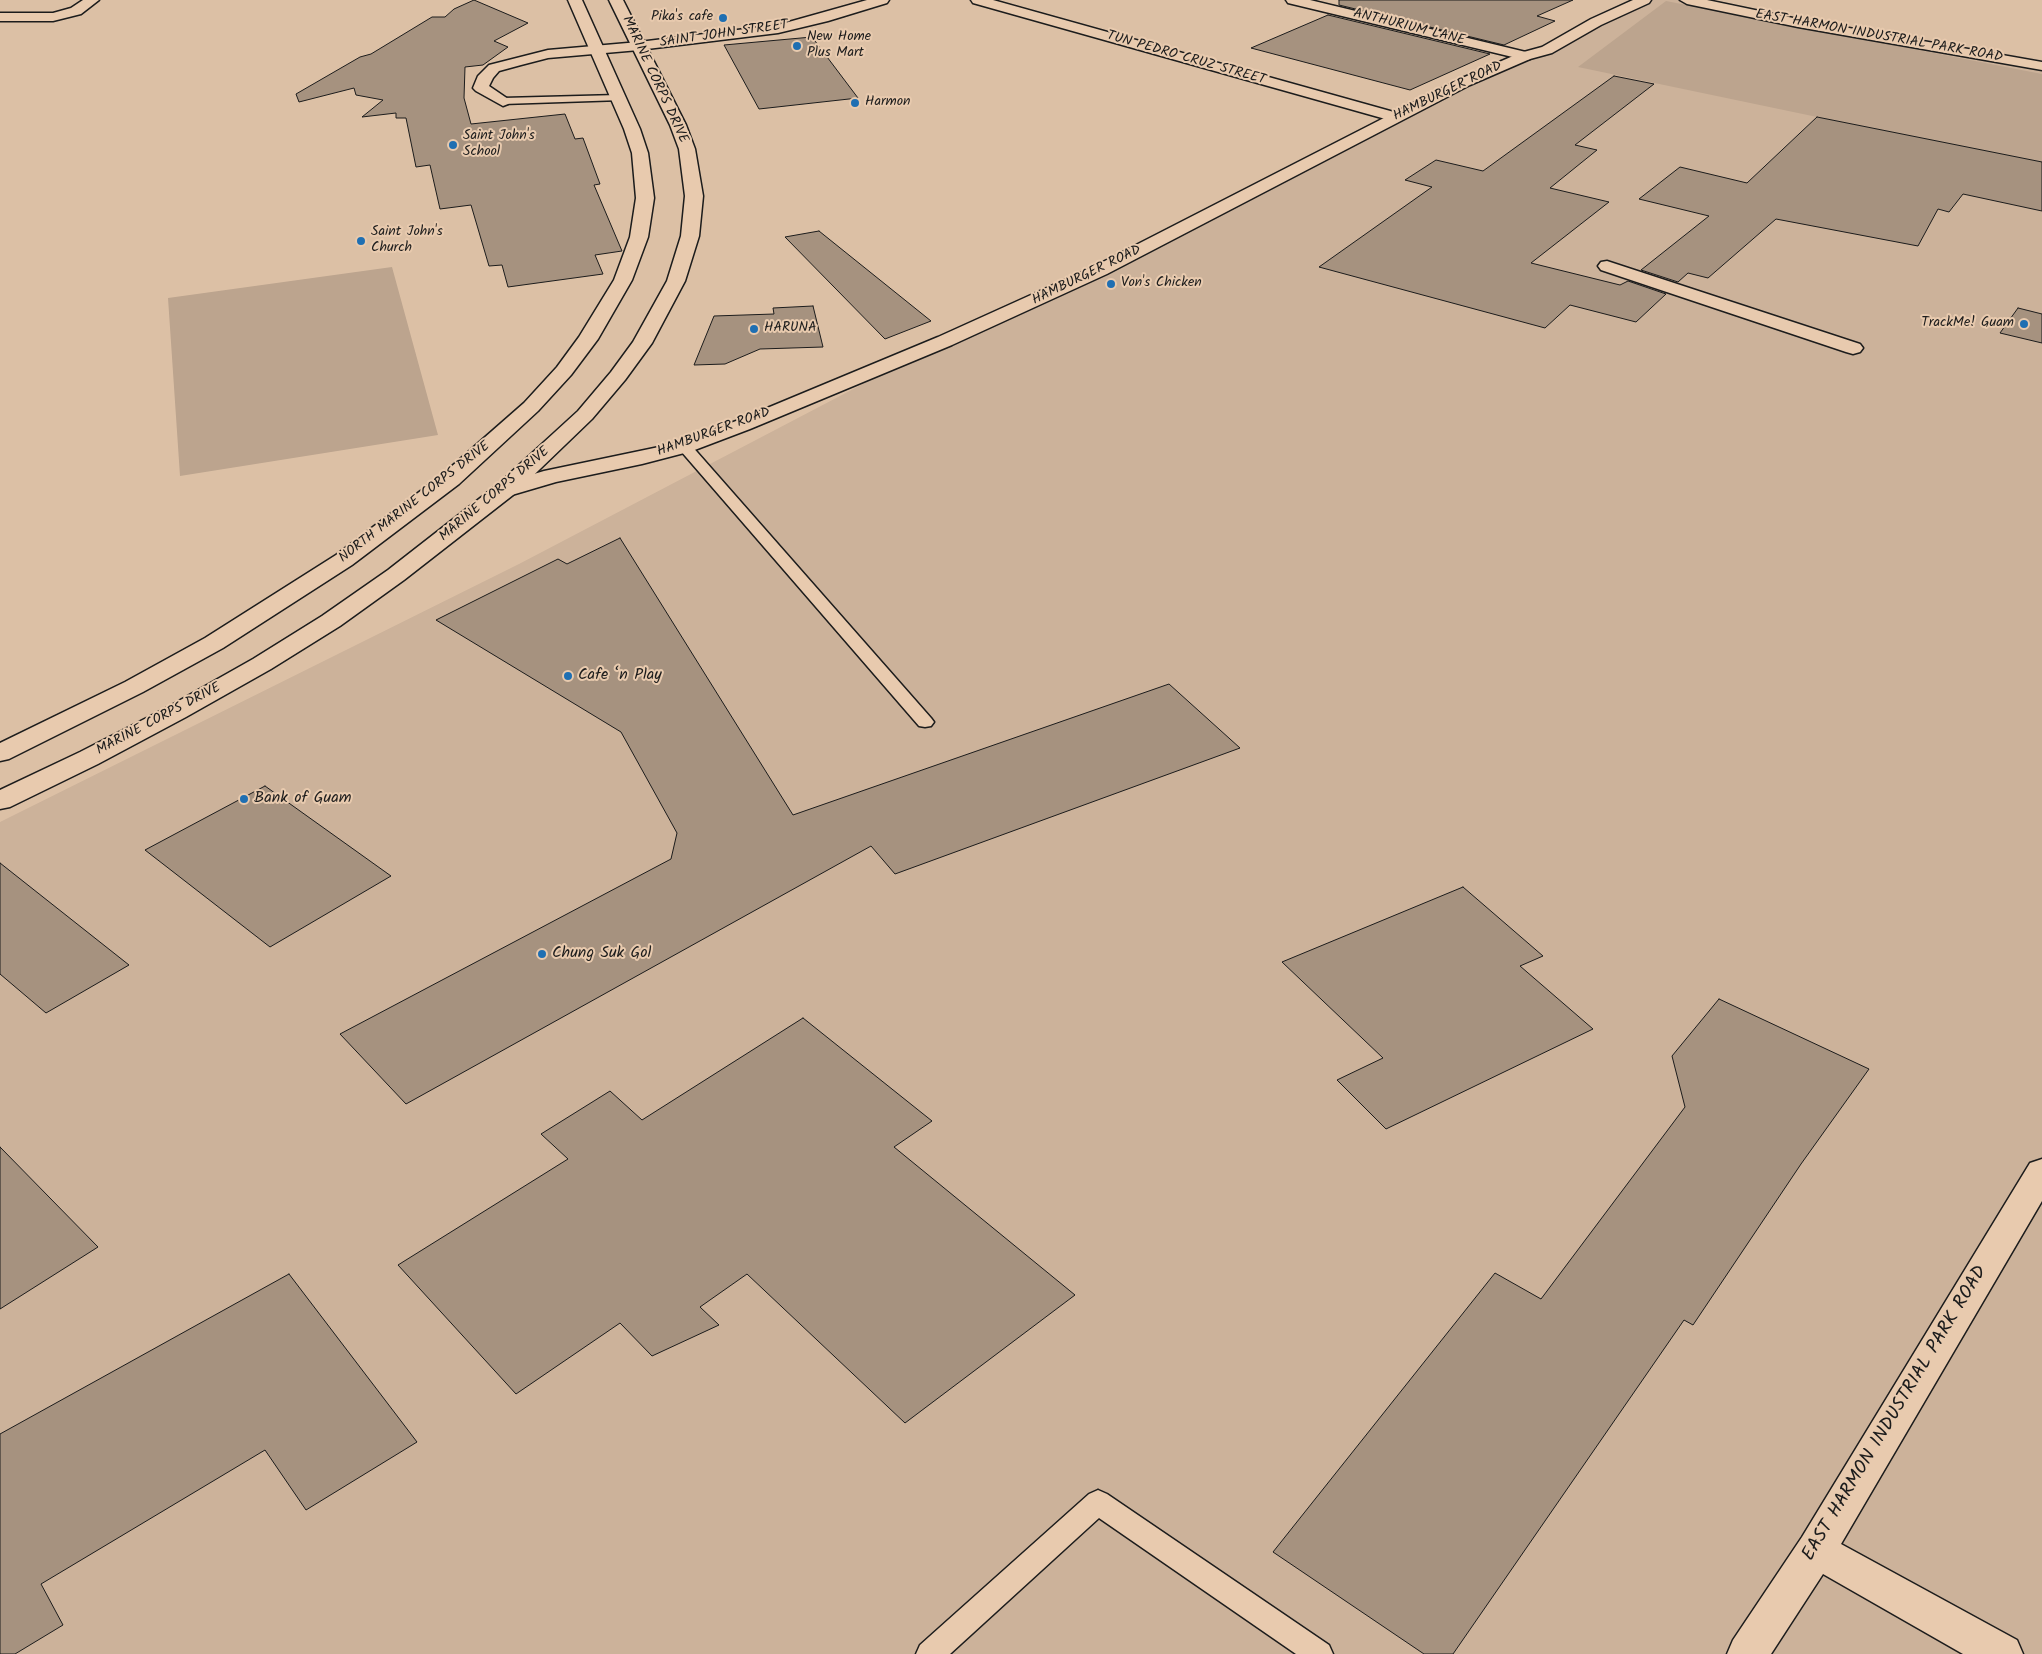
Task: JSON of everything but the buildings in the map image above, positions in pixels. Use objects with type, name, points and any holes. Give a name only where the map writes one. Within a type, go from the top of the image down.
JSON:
[{"type":"street","points":[[0,17],[53,17],[76,11],[92,0]]},
{"type":"street","name":"NORTH MARINE CORPS DRIVE","points":[[0,753],[134,687],[214,642],[344,560],[430,496],[492,444],[531,408],[564,371],[603,316],[623,280],[639,237],[645,198],[640,153],[598,50],[575,0]]},
{"type":"street","name":"MARINE CORPS DRIVE","points":[[0,801],[89,758],[262,664],[331,621],[396,575],[505,490],[585,415],[618,376],[661,310],[676,281],[690,236],[694,196],[687,149],[678,124],[616,0]]},
{"type":"street","name":"SAINT JOHN STREET","points":[[503,101],[481,88],[486,76],[494,68],[548,54],[639,46],[785,28],[882,0]]},
{"type":"street","name":"TUN PEDRO CRUZ STREET","points":[[978,0],[1394,118]]},
{"type":"street","name":"ANTHURIUM LANE","points":[[1293,0],[1525,56]]},
{"type":"street","name":"HAMBURGER ROAD","points":[[505,490],[552,476],[642,458],[685,446],[857,378],[1022,307],[1177,231],[1465,82],[1525,56],[1547,50],[1596,22],[1644,0]]},
{"type":"street","name":"EAST HARMON INDUSTRIAL PARK ROAD","points":[[1687,0],[1798,23],[2042,66]]},
{"type":"street","points":[[1606,266],[1852,348]]},
{"type":"street","name":"EAST HARMON INDUSTRIAL PARK ROAD","points":[[1748,1654],[1816,1550],[2042,1172]]},
{"type":"street","points":[[1816,1550],[2002,1654]]},
{"type":"lane","points":[[503,101],[618,98]]},
{"type":"lane","points":[[685,446],[925,722]]},
{"type":"lane","points":[[930,1654],[1098,1502],[1319,1654]]},
{"type":"shaded area","points":[[1644,0],[1693,0],[2042,60],[2042,1654],[0,1654],[0,822],[519,564],[945,341],[1395,117]]},
{"type":"shaded area","points":[[1666,1],[2042,74],[2042,164],[1578,67]]},
{"type":"shaded area","points":[[392,267],[438,435],[180,476],[168,298]]},
{"type":"place","name":"Pika's cafe","points":[[723,18]]},
{"type":"place","name":"New Home Plus Mart","points":[[797,46]]},
{"type":"place","name":"Harmon","points":[[855,103]]},
{"type":"place","name":"Saint John's School","points":[[453,145]]},
{"type":"place","name":"Saint John's Church","points":[[361,241]]},
{"type":"place","name":"Von's Chicken","points":[[1111,284]]},
{"type":"place","name":"TrackMe! Guam","points":[[2024,324]]},
{"type":"place","name":"HARUNA","points":[[754,329]]},
{"type":"place","name":"Cafe ‘n Play","points":[[568,676]]},
{"type":"place","name":"Bank of Guam","points":[[244,799]]},
{"type":"place","name":"Chung Suk Gol","points":[[542,954]]}]
